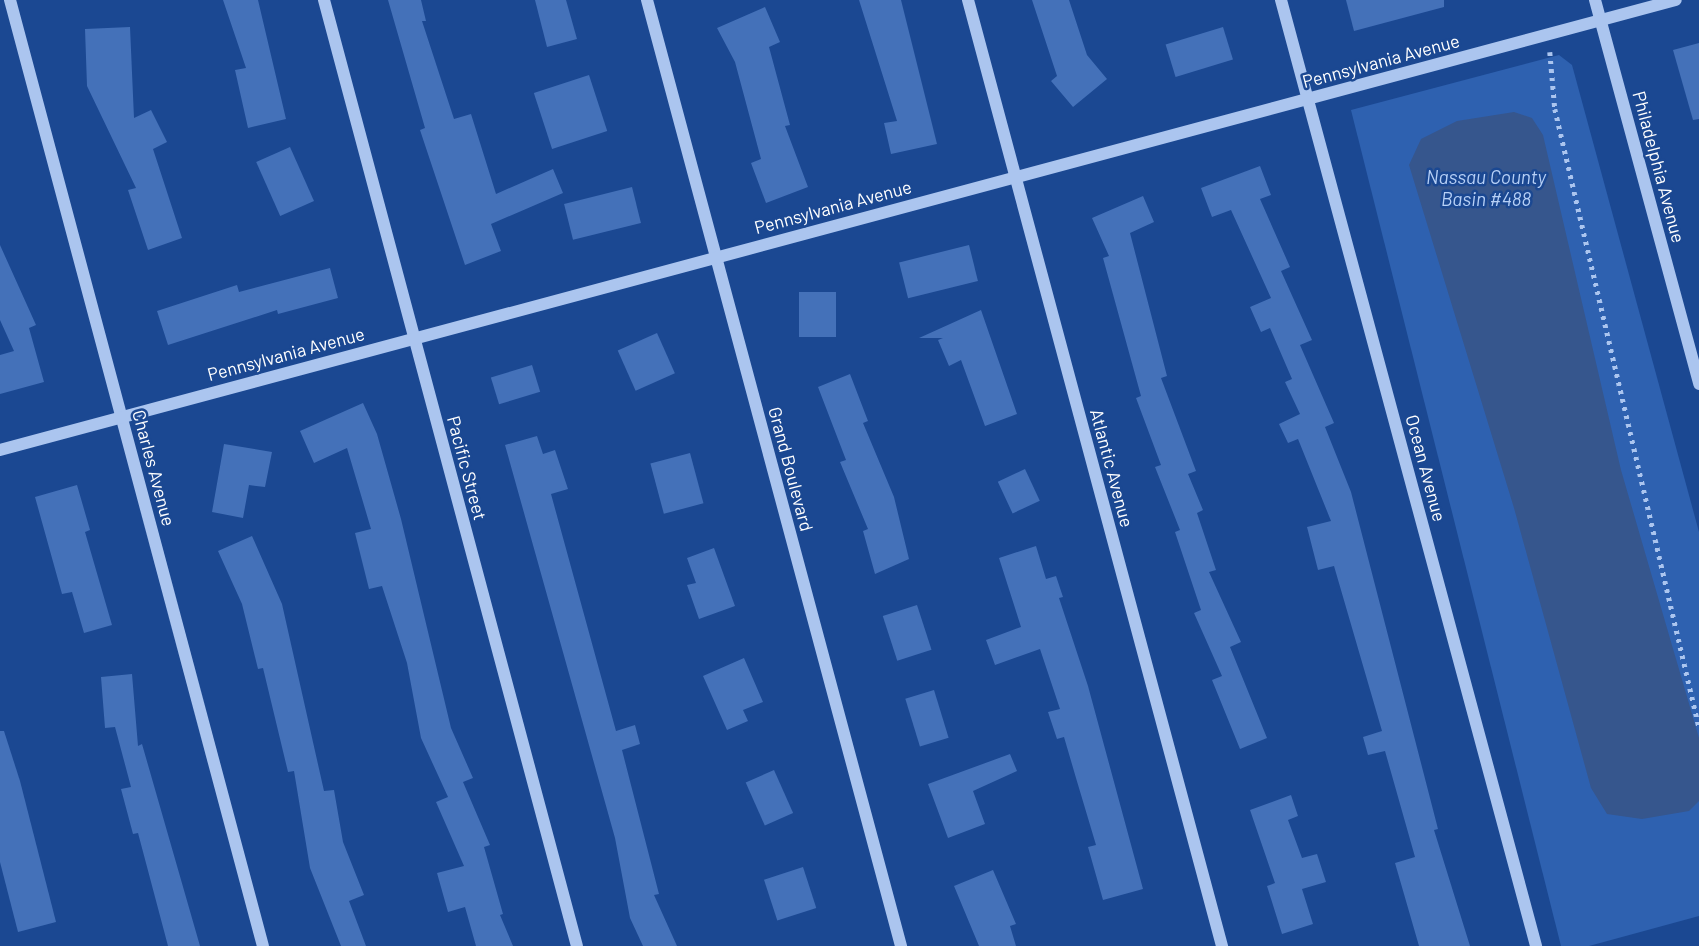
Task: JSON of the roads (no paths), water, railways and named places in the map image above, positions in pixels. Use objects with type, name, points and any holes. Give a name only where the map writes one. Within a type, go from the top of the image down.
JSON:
[{"type":"street","name":"Charles Avenue","points":[[10,0],[264,946]]},
{"type":"street","name":"Pacific Street","points":[[324,0],[577,946]]},
{"type":"street","name":"Grand Boulevard","points":[[647,0],[901,946]]},
{"type":"street","name":"Atlantic Avenue","points":[[968,0],[1222,946]]},
{"type":"street","name":"Ocean Avenue","points":[[1281,0],[1536,946]]},
{"type":"street","name":"Philadelphia Avenue","points":[[1595,0],[1699,384]]},
{"type":"street","name":"Pennsylvania Avenue","points":[[0,450],[1676,0]]},
{"type":"water","name":"Nassau County Basin #488","points":[[1514,112],[1532,118],[1543,135],[1621,470],[1699,738],[1699,801],[1689,811],[1642,819],[1607,814],[1591,788],[1514,508],[1409,165],[1421,139],[1457,121]]}]
